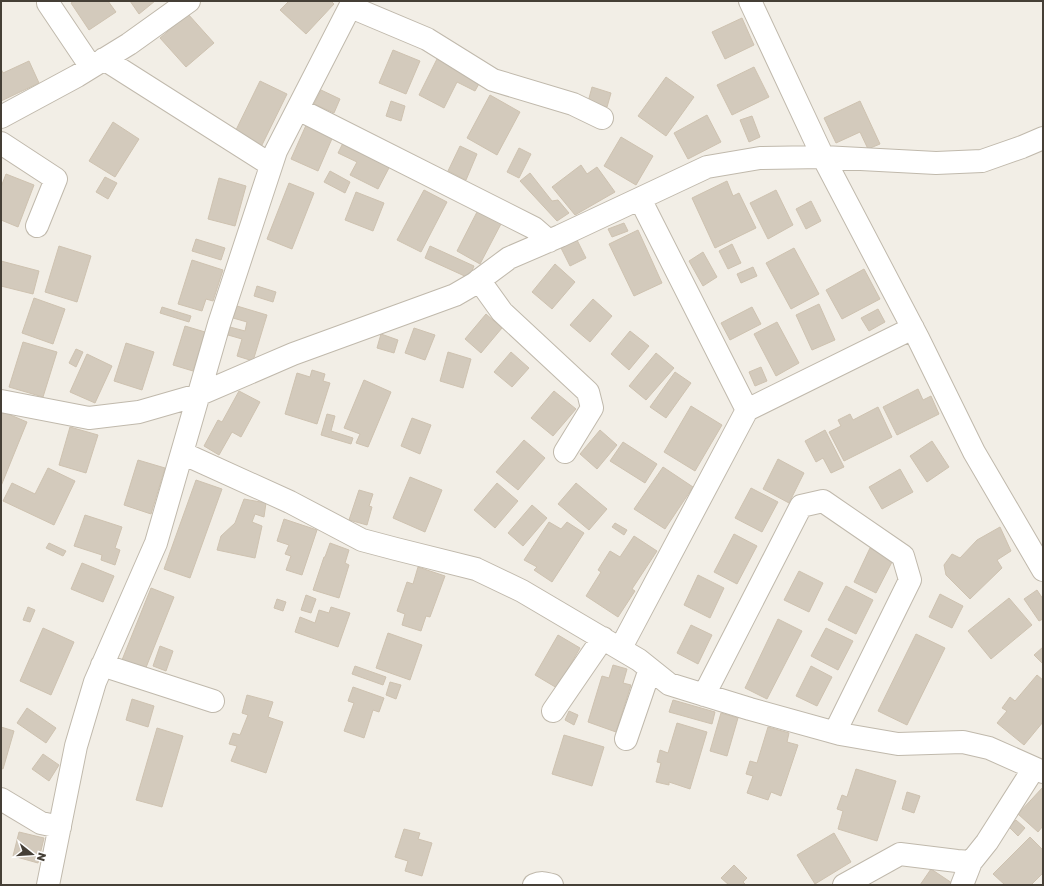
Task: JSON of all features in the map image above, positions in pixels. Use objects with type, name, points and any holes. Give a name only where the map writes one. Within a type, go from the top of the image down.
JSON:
[{"type":"street","points":[[1,117],[77,76],[129,44],[189,1]]},
{"type":"street","points":[[750,1],[824,157],[913,328],[974,452],[1043,570]]},
{"type":"street","points":[[48,3],[97,63],[271,165]]},
{"type":"street","points":[[48,885],[76,746],[94,682],[156,543],[219,324],[271,165],[276,151],[352,4],[427,39],[493,80],[573,104],[602,118]]},
{"type":"street","points":[[298,109],[534,228],[549,241]]},
{"type":"street","points":[[1,402],[89,418],[139,412],[198,395],[293,354],[455,295],[509,258],[549,241],[707,167],[760,158],[824,157],[936,163],[982,161],[1043,138]]},
{"type":"street","points":[[1,143],[56,179],[37,226]]},
{"type":"street","points":[[640,198],[747,410]]},
{"type":"street","points":[[479,280],[502,312],[588,392],[592,408],[565,452]]},
{"type":"street","points":[[621,649],[747,410],[913,328]]},
{"type":"street","points":[[182,453],[290,502],[362,540],[396,550],[476,569],[522,591],[603,638],[639,660],[669,684],[750,709],[835,732],[898,744],[963,742],[989,748],[1039,770],[971,862],[962,885]]},
{"type":"street","points":[[704,695],[801,506],[823,501],[904,556],[910,580],[835,732]]},
{"type":"street","points":[[553,711],[603,638]]},
{"type":"street","points":[[102,665],[213,701]]},
{"type":"street","points":[[626,739],[650,669]]},
{"type":"street","points":[[1,799],[41,823],[60,827]]},
{"type":"street","points":[[844,885],[900,854],[971,862]]},
{"type":"street","points":[[534,885],[539,883],[552,885]]},
{"type":"building","points":[[74,1],[108,1],[116,12],[89,30],[71,3]]},
{"type":"building","points":[[130,1],[155,1],[139,14]]},
{"type":"building","points":[[289,1],[331,1],[334,4],[306,34],[280,10]]},
{"type":"building","points":[[188,14],[214,43],[186,67],[160,38]]},
{"type":"building","points":[[742,18],[754,45],[725,59],[712,32]]},
{"type":"building","points":[[393,50],[420,61],[406,94],[379,83]]},
{"type":"building","points":[[440,58],[481,80],[475,91],[457,82],[444,108],[419,95],[437,59],[439,60]]},
{"type":"building","points":[[29,61],[39,83],[1,101],[1,69],[3,73]]},
{"type":"building","points":[[754,67],[769,97],[732,115],[717,85]]},
{"type":"building","points":[[666,77],[694,97],[666,136],[638,116]]},
{"type":"building","points":[[260,81],[287,94],[261,147],[234,134]]},
{"type":"building","points":[[592,87],[611,93],[607,107],[588,102]]},
{"type":"building","points":[[321,90],[340,99],[334,113],[314,104]]},
{"type":"building","points":[[490,95],[520,112],[497,155],[467,138]]},
{"type":"building","points":[[391,101],[405,106],[401,121],[386,116]]},
{"type":"building","points":[[860,101],[880,144],[868,149],[860,132],[836,143],[824,118]]},
{"type":"building","points":[[707,115],[721,142],[688,159],[674,133]]},
{"type":"building","points":[[752,116],[760,137],[749,142],[740,120]]},
{"type":"building","points":[[113,122],[139,139],[115,177],[89,161]]},
{"type":"building","points":[[307,123],[334,134],[318,171],[291,159]]},
{"type":"building","points":[[621,137],[653,156],[636,185],[604,166]]},
{"type":"building","points":[[344,141],[391,164],[378,189],[350,175],[357,162],[338,153]]},
{"type":"building","points":[[460,146],[477,154],[466,180],[448,171]]},
{"type":"building","points":[[519,148],[531,154],[519,178],[507,172]]},
{"type":"building","points":[[581,165],[587,174],[597,167],[615,192],[575,215],[552,187]]},
{"type":"building","points":[[330,171],[350,182],[345,193],[324,182]]},
{"type":"building","points":[[530,173],[552,201],[558,200],[569,213],[557,221],[520,181]]},
{"type":"building","points":[[6,174],[34,185],[18,227],[1,220],[1,187]]},
{"type":"building","points":[[105,177],[117,183],[108,199],[96,192]]},
{"type":"building","points":[[219,178],[246,186],[235,226],[208,219]]},
{"type":"building","points":[[727,181],[733,196],[739,193],[756,228],[715,248],[692,198]]},
{"type":"building","points":[[289,183],[314,193],[292,249],[267,239]]},
{"type":"building","points":[[424,190],[447,202],[421,252],[397,240]]},
{"type":"building","points":[[776,190],[793,225],[768,239],[750,203]]},
{"type":"building","points":[[356,192],[384,203],[373,231],[345,220]]},
{"type":"building","points":[[811,201],[821,221],[806,229],[796,209]]},
{"type":"building","points":[[478,210],[502,222],[480,264],[457,251]]},
{"type":"building","points":[[624,223],[628,231],[612,237],[608,229]]},
{"type":"building","points":[[638,230],[662,283],[634,296],[609,244]]},
{"type":"building","points":[[196,239],[225,248],[221,260],[192,251]]},
{"type":"building","points":[[577,240],[586,258],[570,266],[561,248]]},
{"type":"building","points":[[732,244],[741,263],[728,269],[719,251]]},
{"type":"building","points":[[59,246],[91,256],[77,302],[45,292]]},
{"type":"building","points":[[430,246],[474,266],[469,278],[425,258]]},
{"type":"building","points":[[794,248],[819,294],[791,309],[766,263]]},
{"type":"building","points":[[703,252],[717,277],[703,286],[689,261]]},
{"type":"building","points":[[192,260],[223,270],[213,301],[206,299],[202,311],[178,304]]},
{"type":"building","points":[[1,261],[39,271],[33,294],[1,286]]},
{"type":"building","points":[[555,264],[575,282],[552,309],[532,292]]},
{"type":"building","points":[[753,267],[757,276],[741,283],[737,274]]},
{"type":"building","points":[[864,269],[880,299],[842,319],[826,290]]},
{"type":"building","points":[[257,286],[276,292],[273,302],[254,296]]},
{"type":"building","points":[[34,298],[65,309],[53,344],[22,333]]},
{"type":"building","points":[[593,299],[612,316],[590,342],[570,325]]},
{"type":"building","points":[[819,304],[835,340],[812,350],[796,315]]},
{"type":"building","points":[[237,306],[267,315],[253,361],[237,356],[242,339],[228,335],[230,327],[245,331],[247,322],[233,318]]},
{"type":"building","points":[[162,307],[191,316],[189,322],[160,313]]},
{"type":"building","points":[[752,307],[761,324],[730,340],[721,323]]},
{"type":"building","points":[[878,309],[885,322],[869,331],[861,318]]},
{"type":"building","points":[[486,314],[502,328],[481,353],[465,339]]},
{"type":"building","points":[[777,322],[799,363],[776,376],[754,334]]},
{"type":"building","points":[[185,326],[205,332],[193,371],[173,365]]},
{"type":"building","points":[[414,328],[435,335],[425,360],[405,353]]},
{"type":"building","points":[[630,331],[649,346],[629,370],[611,354]]},
{"type":"building","points":[[381,334],[398,340],[394,353],[377,348]]},
{"type":"building","points":[[23,342],[57,352],[43,397],[9,387]]},
{"type":"building","points":[[126,343],[154,352],[142,390],[114,381]]},
{"type":"building","points":[[76,349],[83,352],[76,367],[69,363]]},
{"type":"building","points":[[448,352],[471,359],[463,388],[440,381]]},
{"type":"building","points":[[511,352],[529,368],[512,387],[494,372]]},
{"type":"building","points":[[656,353],[674,368],[646,400],[629,386]]},
{"type":"building","points":[[87,354],[112,366],[95,403],[70,392]]},
{"type":"building","points":[[761,367],[767,381],[755,386],[749,372]]},
{"type":"building","points":[[312,370],[325,374],[323,381],[330,383],[317,424],[285,414],[297,373],[310,377]]},
{"type":"building","points":[[675,372],[691,383],[666,418],[650,407]]},
{"type":"building","points":[[364,380],[391,392],[368,447],[356,443],[360,434],[344,428]]},
{"type":"building","points":[[918,389],[923,400],[931,396],[939,414],[897,435],[883,407]]},
{"type":"building","points":[[239,391],[260,402],[241,437],[232,432],[219,455],[204,446],[218,420],[222,422]]},
{"type":"building","points":[[554,391],[576,409],[553,436],[531,418]]},
{"type":"building","points":[[691,406],[722,425],[695,471],[664,452]]},
{"type":"building","points":[[878,407],[892,437],[844,461],[829,432],[841,426],[838,420],[850,414],[853,420]]},
{"type":"building","points":[[1,411],[27,422],[1,486]]},
{"type":"building","points":[[327,414],[335,416],[331,431],[353,438],[351,444],[321,435]]},
{"type":"building","points":[[412,418],[431,425],[420,454],[401,446]]},
{"type":"building","points":[[70,427],[98,435],[86,473],[59,465]]},
{"type":"building","points":[[600,430],[617,445],[597,469],[580,454]]},
{"type":"building","points":[[825,430],[844,467],[831,473],[823,458],[816,462],[805,441]]},
{"type":"building","points":[[524,440],[545,458],[518,490],[496,472]]},
{"type":"building","points":[[932,441],[949,467],[927,482],[910,456]]},
{"type":"building","points":[[623,442],[657,464],[645,483],[610,461]]},
{"type":"building","points":[[778,459],[804,473],[789,503],[763,489]]},
{"type":"building","points":[[138,460],[165,468],[151,514],[124,505]]},
{"type":"building","points":[[663,467],[693,487],[665,529],[634,509]]},
{"type":"building","points":[[48,468],[75,481],[54,525],[3,501],[12,483],[35,494]]},
{"type":"building","points":[[900,469],[913,492],[882,509],[869,487]]},
{"type":"building","points":[[410,477],[442,490],[425,532],[393,518]]},
{"type":"building","points":[[196,480],[222,489],[190,578],[164,569]]},
{"type":"building","points":[[497,483],[518,501],[495,528],[474,510]]},
{"type":"building","points":[[576,483],[607,509],[589,530],[558,504]]},
{"type":"building","points":[[751,488],[778,502],[762,532],[735,518]]},
{"type":"building","points":[[359,490],[373,494],[369,506],[372,507],[367,525],[349,520]]},
{"type":"building","points":[[244,499],[266,503],[264,517],[255,514],[252,522],[262,526],[255,558],[217,550],[221,536],[235,523]]},
{"type":"building","points":[[532,505],[547,518],[523,546],[508,533]]},
{"type":"building","points":[[85,515],[122,527],[115,548],[120,550],[115,565],[101,560],[102,555],[74,546]]},
{"type":"building","points":[[284,519],[317,530],[302,575],[286,570],[291,556],[285,554],[289,545],[277,541]]},
{"type":"building","points":[[549,522],[561,529],[567,522],[584,533],[552,582],[534,570],[537,567],[524,560]]},
{"type":"building","points":[[615,523],[627,530],[624,535],[612,527]]},
{"type":"building","points":[[1000,527],[1011,551],[997,560],[1002,568],[970,599],[946,575],[944,565],[952,554],[960,558],[977,540]]},
{"type":"building","points":[[734,534],[757,546],[737,584],[714,572]]},
{"type":"building","points":[[634,536],[657,551],[632,589],[635,591],[618,617],[586,596],[601,572],[598,570],[610,551],[620,557]]},
{"type":"building","points":[[49,543],[66,551],[63,556],[46,548]]},
{"type":"building","points":[[330,543],[349,550],[345,563],[349,565],[339,598],[313,590]]},
{"type":"building","points":[[870,548],[893,560],[876,593],[854,582]]},
{"type":"building","points":[[82,563],[114,576],[103,602],[71,589]]},
{"type":"building","points":[[418,567],[445,576],[430,617],[426,616],[421,631],[402,625],[405,614],[397,611],[407,582],[413,584]]},
{"type":"building","points":[[799,571],[823,583],[809,612],[784,600]]},
{"type":"building","points":[[698,575],[724,588],[710,618],[684,605]]},
{"type":"building","points":[[846,586],[873,600],[856,634],[828,620]]},
{"type":"building","points":[[151,588],[174,597],[145,670],[122,660]]},
{"type":"building","points":[[1037,590],[1043,599],[1043,619],[1039,621],[1024,599]]},
{"type":"building","points":[[940,594],[963,606],[952,628],[929,617]]},
{"type":"building","points":[[306,595],[316,599],[311,613],[301,610]]},
{"type":"building","points":[[1009,598],[1032,625],[991,659],[968,631]]},
{"type":"building","points":[[277,599],[286,602],[283,611],[274,608]]},
{"type":"building","points":[[28,607],[35,610],[30,622],[23,620]]},
{"type":"building","points":[[331,607],[350,613],[338,647],[295,632],[300,617],[315,623],[319,610],[329,613]]},
{"type":"building","points":[[778,619],[802,631],[767,699],[745,688]]},
{"type":"building","points":[[691,625],[712,635],[698,664],[677,653]]},
{"type":"building","points":[[43,628],[74,642],[51,695],[20,681]]},
{"type":"building","points":[[826,628],[853,641],[838,670],[811,656]]},
{"type":"building","points":[[388,633],[422,645],[410,680],[376,668]]},
{"type":"building","points":[[916,634],[945,648],[907,725],[878,711]]},
{"type":"building","points":[[558,635],[580,648],[557,688],[535,675]]},
{"type":"building","points":[[160,646],[173,651],[166,671],[153,666]]},
{"type":"building","points":[[1043,647],[1043,664],[1034,655]]},
{"type":"building","points":[[613,665],[627,669],[623,683],[631,685],[616,732],[588,722],[602,676],[609,678]]},
{"type":"building","points":[[355,666],[386,677],[383,685],[352,674]]},
{"type":"building","points":[[811,666],[832,677],[817,706],[796,696]]},
{"type":"building","points":[[1037,675],[1043,680],[1043,722],[1024,745],[997,723],[1007,711],[1002,708],[1010,697],[1015,701]]},
{"type":"building","points":[[390,682],[401,685],[396,699],[386,695]]},
{"type":"building","points":[[353,687],[384,698],[379,712],[373,710],[364,738],[344,731],[354,703],[348,701]]},
{"type":"building","points":[[247,695],[273,702],[268,717],[283,722],[266,773],[231,761],[237,746],[229,744],[233,733],[240,735],[248,715],[242,713]]},
{"type":"building","points":[[132,699],[154,706],[148,727],[126,720]]},
{"type":"building","points":[[673,700],[715,712],[712,724],[669,712]]},
{"type":"building","points":[[27,708],[56,728],[46,743],[17,723]]},
{"type":"building","points":[[569,711],[578,715],[574,725],[565,720]]},
{"type":"building","points":[[721,713],[738,718],[727,756],[710,751]]},
{"type":"building","points":[[677,723],[707,732],[690,789],[669,782],[669,785],[656,782],[661,763],[657,762],[660,750],[668,753]]},
{"type":"building","points":[[1,727],[14,731],[3,769],[1,768]]},
{"type":"building","points":[[768,727],[789,733],[787,742],[798,745],[781,796],[771,792],[768,800],[747,793],[753,776],[746,774],[750,761],[757,763]]},
{"type":"building","points":[[157,728],[183,736],[162,807],[136,800]]},
{"type":"building","points":[[564,735],[604,747],[592,786],[552,774]]},
{"type":"building","points":[[43,754],[59,765],[49,781],[32,769]]},
{"type":"building","points":[[856,769],[896,781],[877,841],[838,829],[843,811],[837,809],[842,795],[847,797]]},
{"type":"building","points":[[1043,787],[1043,826],[1038,832],[1018,814]]},
{"type":"building","points":[[907,792],[920,796],[914,813],[902,809]]},
{"type":"building","points":[[1016,820],[1025,828],[1018,836],[1009,827]]},
{"type":"building","points":[[404,829],[420,833],[418,839],[432,843],[422,876],[405,871],[408,861],[395,857]]},
{"type":"building","points":[[19,832],[44,838],[38,863],[13,856]]},
{"type":"building","points":[[834,833],[851,862],[815,884],[797,855]]},
{"type":"building","points":[[1030,837],[1043,850],[1043,873],[1031,885],[1005,885],[993,874]]},
{"type":"building","points":[[734,865],[747,878],[743,882],[746,885],[729,885],[721,878]]},
{"type":"building","points":[[931,869],[955,885],[920,885]]}]
